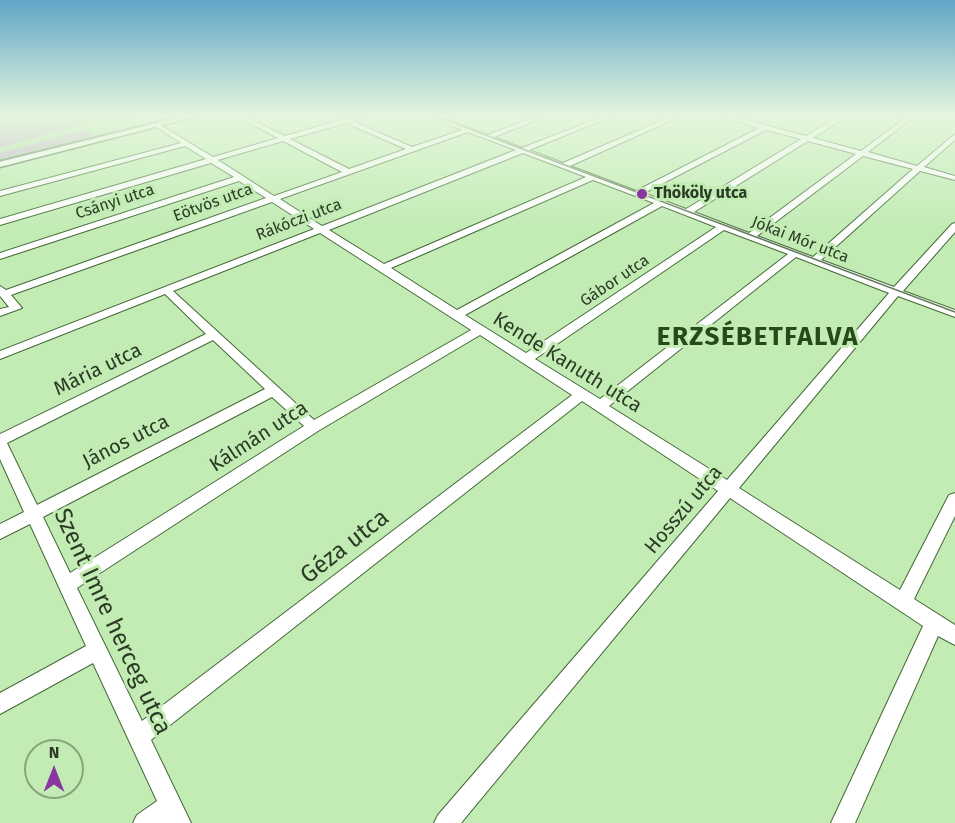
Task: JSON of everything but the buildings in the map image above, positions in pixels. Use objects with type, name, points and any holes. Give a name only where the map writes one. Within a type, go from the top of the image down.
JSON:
[{"type":"main road","points":[[0,164],[39,154]]},
{"type":"street","points":[[0,194],[146,154]]},
{"type":"street","name":"Kende Kanuth utca","points":[[202,154],[600,406],[955,636]]},
{"type":"street","points":[[0,222],[230,154]]},
{"type":"street","points":[[314,154],[349,172]]},
{"type":"street","name":"Eötvös utca","points":[[2,291],[400,154]]},
{"type":"street","name":"Rákóczi utca","points":[[0,355],[511,154]]},
{"type":"street","name":"Jókai Mór utca","points":[[533,154],[955,314]]},
{"type":"street","points":[[563,166],[590,154]]},
{"type":"street","points":[[636,194],[713,154]]},
{"type":"street","points":[[686,213],[782,154]]},
{"type":"street","points":[[749,237],[859,154]]},
{"type":"street","points":[[866,154],[955,178]]},
{"type":"street","points":[[814,261],[934,154]]},
{"type":"street","points":[[381,269],[592,177]]},
{"type":"street","name":"Csányi utca","points":[[0,256],[239,178]]},
{"type":"street","points":[[455,316],[662,203]]},
{"type":"street","name":"Gábor utca","points":[[525,360],[722,226]]},
{"type":"street","name":"Hosszú utca","points":[[446,823],[895,292],[955,226]]},
{"type":"street","points":[[600,406],[794,254]]},
{"type":"street","points":[[165,289],[313,427]]},
{"type":"street","points":[[0,313],[16,308],[2,291]]},
{"type":"street","name":"Kálmán utca","points":[[67,585],[313,427],[478,330]]},
{"type":"street","name":"Mária utca","points":[[0,441],[214,335]]},
{"type":"street","name":"János utca","points":[[0,532],[272,391]]},
{"type":"street","name":"Géza utca","points":[[138,737],[581,395]]},
{"type":"street","name":"Szent Imre herceg utca","points":[[0,441],[175,814]]},
{"type":"street","points":[[903,602],[955,500]]},
{"type":"street","points":[[843,823],[935,622]]},
{"type":"street","points":[[0,704],[97,650]]},
{"type":"street","points":[[145,823],[175,814]]},
{"type":"shaded area","points":[[0,154],[19,154],[0,159]]},
{"type":"tram line","points":[[0,161],[27,154]]},
{"type":"tram line","points":[[537,154],[955,312]]},
{"type":"place","name":"Thököly utca","points":[[642,194]]},
{"type":"district","name":"ERZSÉBETFALVA","points":[[758,338]]}]
